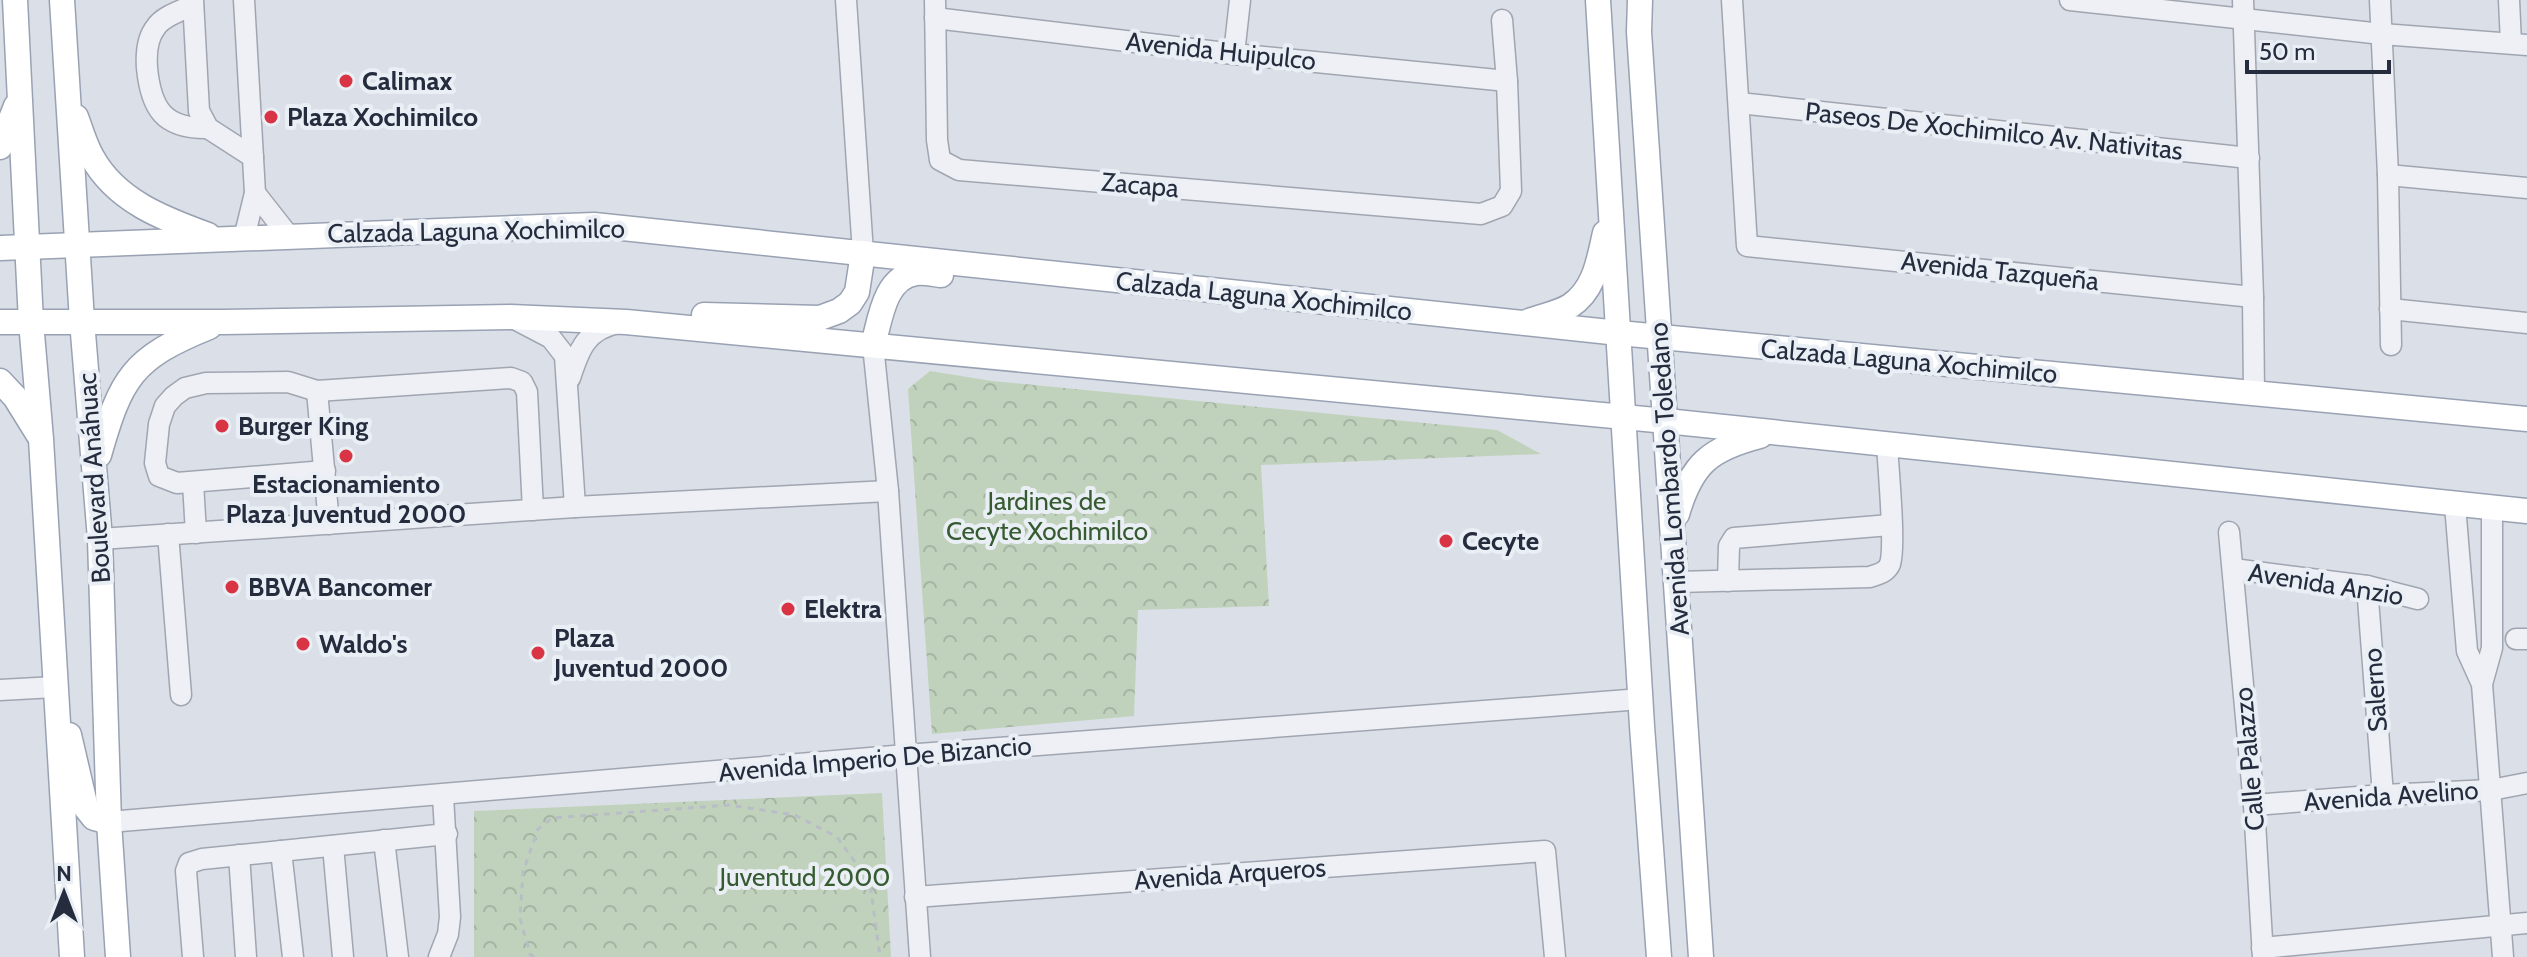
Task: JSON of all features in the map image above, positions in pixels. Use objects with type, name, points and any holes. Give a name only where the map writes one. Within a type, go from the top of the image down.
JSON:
[{"type":"main road","name":"Boulevard Anáhuac","points":[[15,0],[31,322],[41,439],[72,957]]},
{"type":"main road","name":"Boulevard Anáhuac","points":[[62,0],[82,321],[100,539],[109,822],[118,957]]},
{"type":"main road","name":"Avenida Lombardo Toledano","points":[[1598,0],[1659,957]]},
{"type":"main road","name":"Avenida Lombardo Toledano","points":[[1640,0],[1639,32],[1701,957]]},
{"type":"main road","points":[[0,147],[20,92]]},
{"type":"main road","points":[[67,95],[92,158],[118,191],[159,217],[218,239]]},
{"type":"main road","points":[[1523,324],[1570,306],[1586,291],[1596,272],[1611,207]]},
{"type":"main road","name":"Calzada Laguna Xochimilco","points":[[0,248],[594,225],[1523,324],[2527,419]]},
{"type":"main road","points":[[570,318],[612,312],[820,318],[850,303],[857,292],[863,253]]},
{"type":"main road","points":[[873,345],[886,297],[895,283],[917,272],[1127,293],[1163,293],[1182,288]]},
{"type":"main road","points":[[0,322],[511,317],[626,322],[1666,421],[2527,511]]},
{"type":"main road","points":[[95,469],[113,404],[133,372],[170,343],[223,322]]},
{"type":"main road","points":[[0,381],[15,397],[41,439]]},
{"type":"main road","points":[[1673,528],[1682,496],[1695,469],[1723,447],[1775,433]]},
{"type":"main road","points":[[55,687],[86,808],[94,818],[109,822]]},
{"type":"street","points":[[244,0],[255,193],[244,238]]},
{"type":"street","points":[[846,0],[863,253]]},
{"type":"street","points":[[1234,54],[1240,0]]},
{"type":"street","points":[[1732,0],[1739,103]]},
{"type":"street","points":[[2070,0],[2243,10],[2382,34],[2519,44],[2509,0]]},
{"type":"street","points":[[2380,0],[2388,175],[2391,345]]},
{"type":"street","points":[[208,128],[199,111],[193,3],[158,23],[150,36],[146,58],[149,92],[154,106],[178,125],[208,128],[253,157]]},
{"type":"street","name":"Avenida Huipulco","points":[[935,9],[1234,54],[1507,81]]},
{"type":"street","name":"Zacapa","points":[[935,9],[937,140],[940,160],[959,170],[1481,214],[1502,206],[1511,191],[1507,81]]},
{"type":"street","points":[[2243,10],[2254,393]]},
{"type":"street","points":[[1502,20],[1507,81]]},
{"type":"street","name":"Paseos De Xochimilco Av. Nativitas","points":[[1739,103],[2249,158]]},
{"type":"street","name":"Avenida Tazqueña","points":[[1739,103],[1747,246],[2253,297]]},
{"type":"street","points":[[2388,175],[2527,188]]},
{"type":"street","points":[[255,193],[288,235]]},
{"type":"street","points":[[2390,309],[2527,323]]},
{"type":"street","points":[[511,317],[556,342],[565,356],[575,507]]},
{"type":"street","points":[[568,382],[579,348],[604,327],[626,322]]},
{"type":"street","points":[[873,345],[888,491],[920,957]]},
{"type":"street","points":[[325,471],[193,483],[166,481],[159,476],[155,463],[159,424],[165,406],[174,396],[206,383],[288,382],[317,391],[511,378],[522,382],[527,392],[533,510]]},
{"type":"street","points":[[317,391],[329,524]]},
{"type":"street","points":[[1677,582],[1870,577],[1885,572],[1890,563],[1887,444]]},
{"type":"street","points":[[193,483],[196,533]]},
{"type":"street","points":[[100,539],[575,507],[888,491]]},
{"type":"street","points":[[2455,505],[2467,651],[2482,684],[2503,957]]},
{"type":"street","points":[[2482,684],[2492,648],[2492,507]]},
{"type":"street","points":[[1728,581],[1729,546],[1734,538],[1890,525]]},
{"type":"street","name":"Calle Palazzo","points":[[2229,532],[2254,805],[2263,953]]},
{"type":"street","points":[[168,534],[181,695]]},
{"type":"street","name":"Avenida Anzio","points":[[2233,569],[2367,586],[2418,599]]},
{"type":"street","name":"Salerno","points":[[2367,586],[2383,795]]},
{"type":"street","points":[[0,690],[55,687]]},
{"type":"street","name":"Avenida Imperio De Bizancio","points":[[109,822],[906,755],[1641,699]]},
{"type":"street","name":"Avenida Avelino","points":[[2254,805],[2491,790],[2527,783]]},
{"type":"street","points":[[439,957],[448,934],[450,917],[443,796]]},
{"type":"street","points":[[193,957],[186,871],[189,863],[447,834]]},
{"type":"street","points":[[384,840],[398,957]]},
{"type":"street","points":[[333,846],[343,957]]},
{"type":"street","points":[[281,851],[293,957]]},
{"type":"street","name":"Avenida Arqueros","points":[[915,897],[1545,851],[1555,957]]},
{"type":"street","points":[[239,855],[246,957]]},
{"type":"street","points":[[2263,953],[2527,923]]},
{"type":"path","points":[[534,957],[530,954],[520,918],[523,872],[538,829],[552,818],[729,805],[795,815],[837,837],[870,883],[880,957]]},
{"type":"green space","name":"Jardines de Cecyte Xochimilco","points":[[930,371],[992,381],[1497,430],[1541,454],[1261,465],[1269,606],[1138,610],[1134,716],[932,734],[908,389]]},
{"type":"green space","name":"Juventud 2000","points":[[882,793],[891,957],[474,957],[474,811]]},
{"type":"place","name":"Calimax","points":[[346,81]]},
{"type":"place","name":"Plaza Xochimilco","points":[[271,117]]},
{"type":"place","name":"Burger King","points":[[222,426]]},
{"type":"place","name":"Estacionamiento Plaza Juventud 2000","points":[[346,456]]},
{"type":"place","name":"Cecyte","points":[[1446,541]]},
{"type":"place","name":"BBVA Bancomer","points":[[232,587]]},
{"type":"place","name":"Elektra","points":[[788,609]]},
{"type":"place","name":"Waldo's","points":[[303,644]]},
{"type":"place","name":"Plaza Juventud 2000","points":[[538,653]]}]
